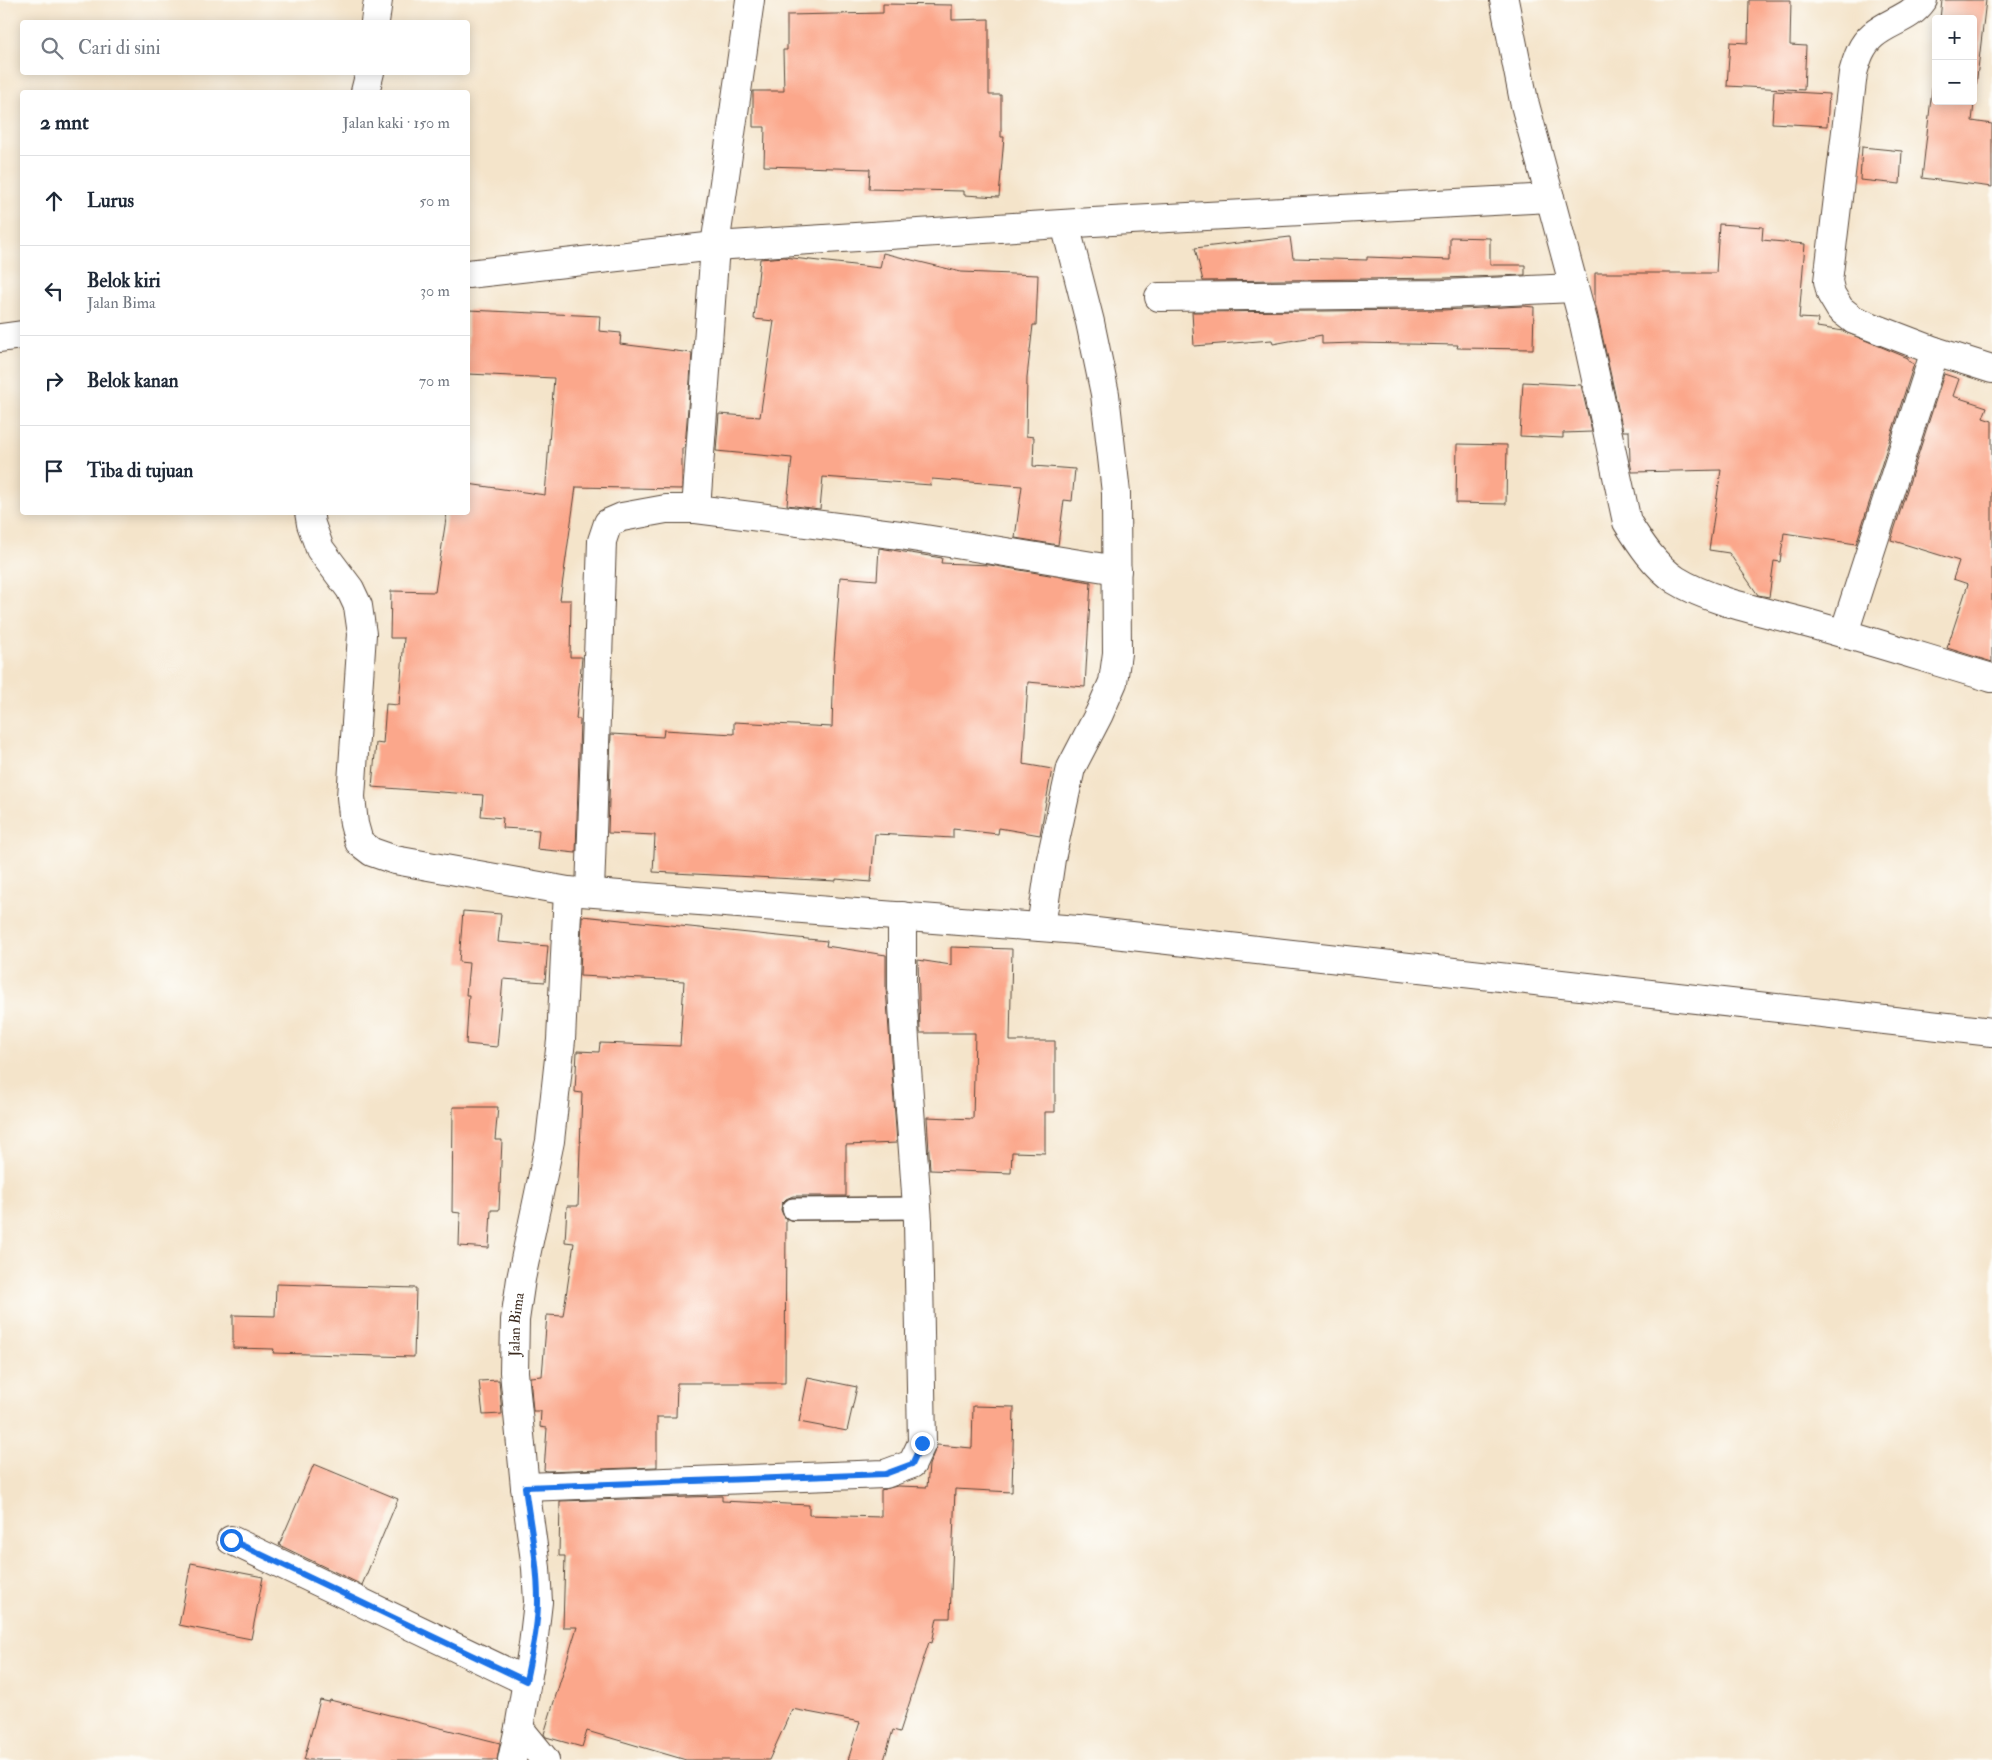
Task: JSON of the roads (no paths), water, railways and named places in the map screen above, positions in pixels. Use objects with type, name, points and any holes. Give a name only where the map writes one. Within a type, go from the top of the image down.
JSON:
[{"type":"street","points":[[375,20],[378,0]]},
{"type":"street","points":[[696,509],[715,246],[750,0]]},
{"type":"street","points":[[1504,0],[1524,101],[1574,288],[1627,522],[1642,546],[1659,566],[1675,579],[1696,590],[1992,678]]},
{"type":"street","points":[[1923,0],[1916,10],[1873,35],[1857,58],[1853,73],[1828,282],[1831,294],[1840,309],[1854,320],[1934,351],[1992,369]]},
{"type":"street","points":[[366,90],[369,75]]},
{"type":"street","points":[[470,274],[715,246],[1065,224],[1550,198]]},
{"type":"street","points":[[1040,927],[1051,859],[1071,768],[1113,682],[1117,653],[1116,493],[1105,394],[1090,322],[1065,224]]},
{"type":"street","points":[[1160,297],[1444,294],[1574,288]]},
{"type":"street","points":[[0,338],[20,335]]},
{"type":"street","points":[[1844,633],[1934,351]]},
{"type":"street","name":"Jalan Bima","points":[[512,1760],[533,1645],[538,1602],[536,1568],[525,1487],[514,1372],[515,1320],[521,1279],[550,1141],[579,891],[602,541],[608,523],[622,517],[666,509],[696,509],[900,535],[1117,570]]},
{"type":"street","points":[[310,515],[320,549],[350,589],[358,606],[362,634],[351,797],[354,824],[359,842],[372,852],[395,860],[579,891],[1040,927],[1992,1032]]},
{"type":"street","points":[[525,1487],[885,1474],[912,1464],[922,1443],[917,1208],[904,1031],[902,916]]},
{"type":"street","points":[[231,1540],[526,1681]]},
{"type":"street","points":[[519,1728],[545,1760]]},
{"type":"lane","points":[[793,1209],[917,1208]]}]
